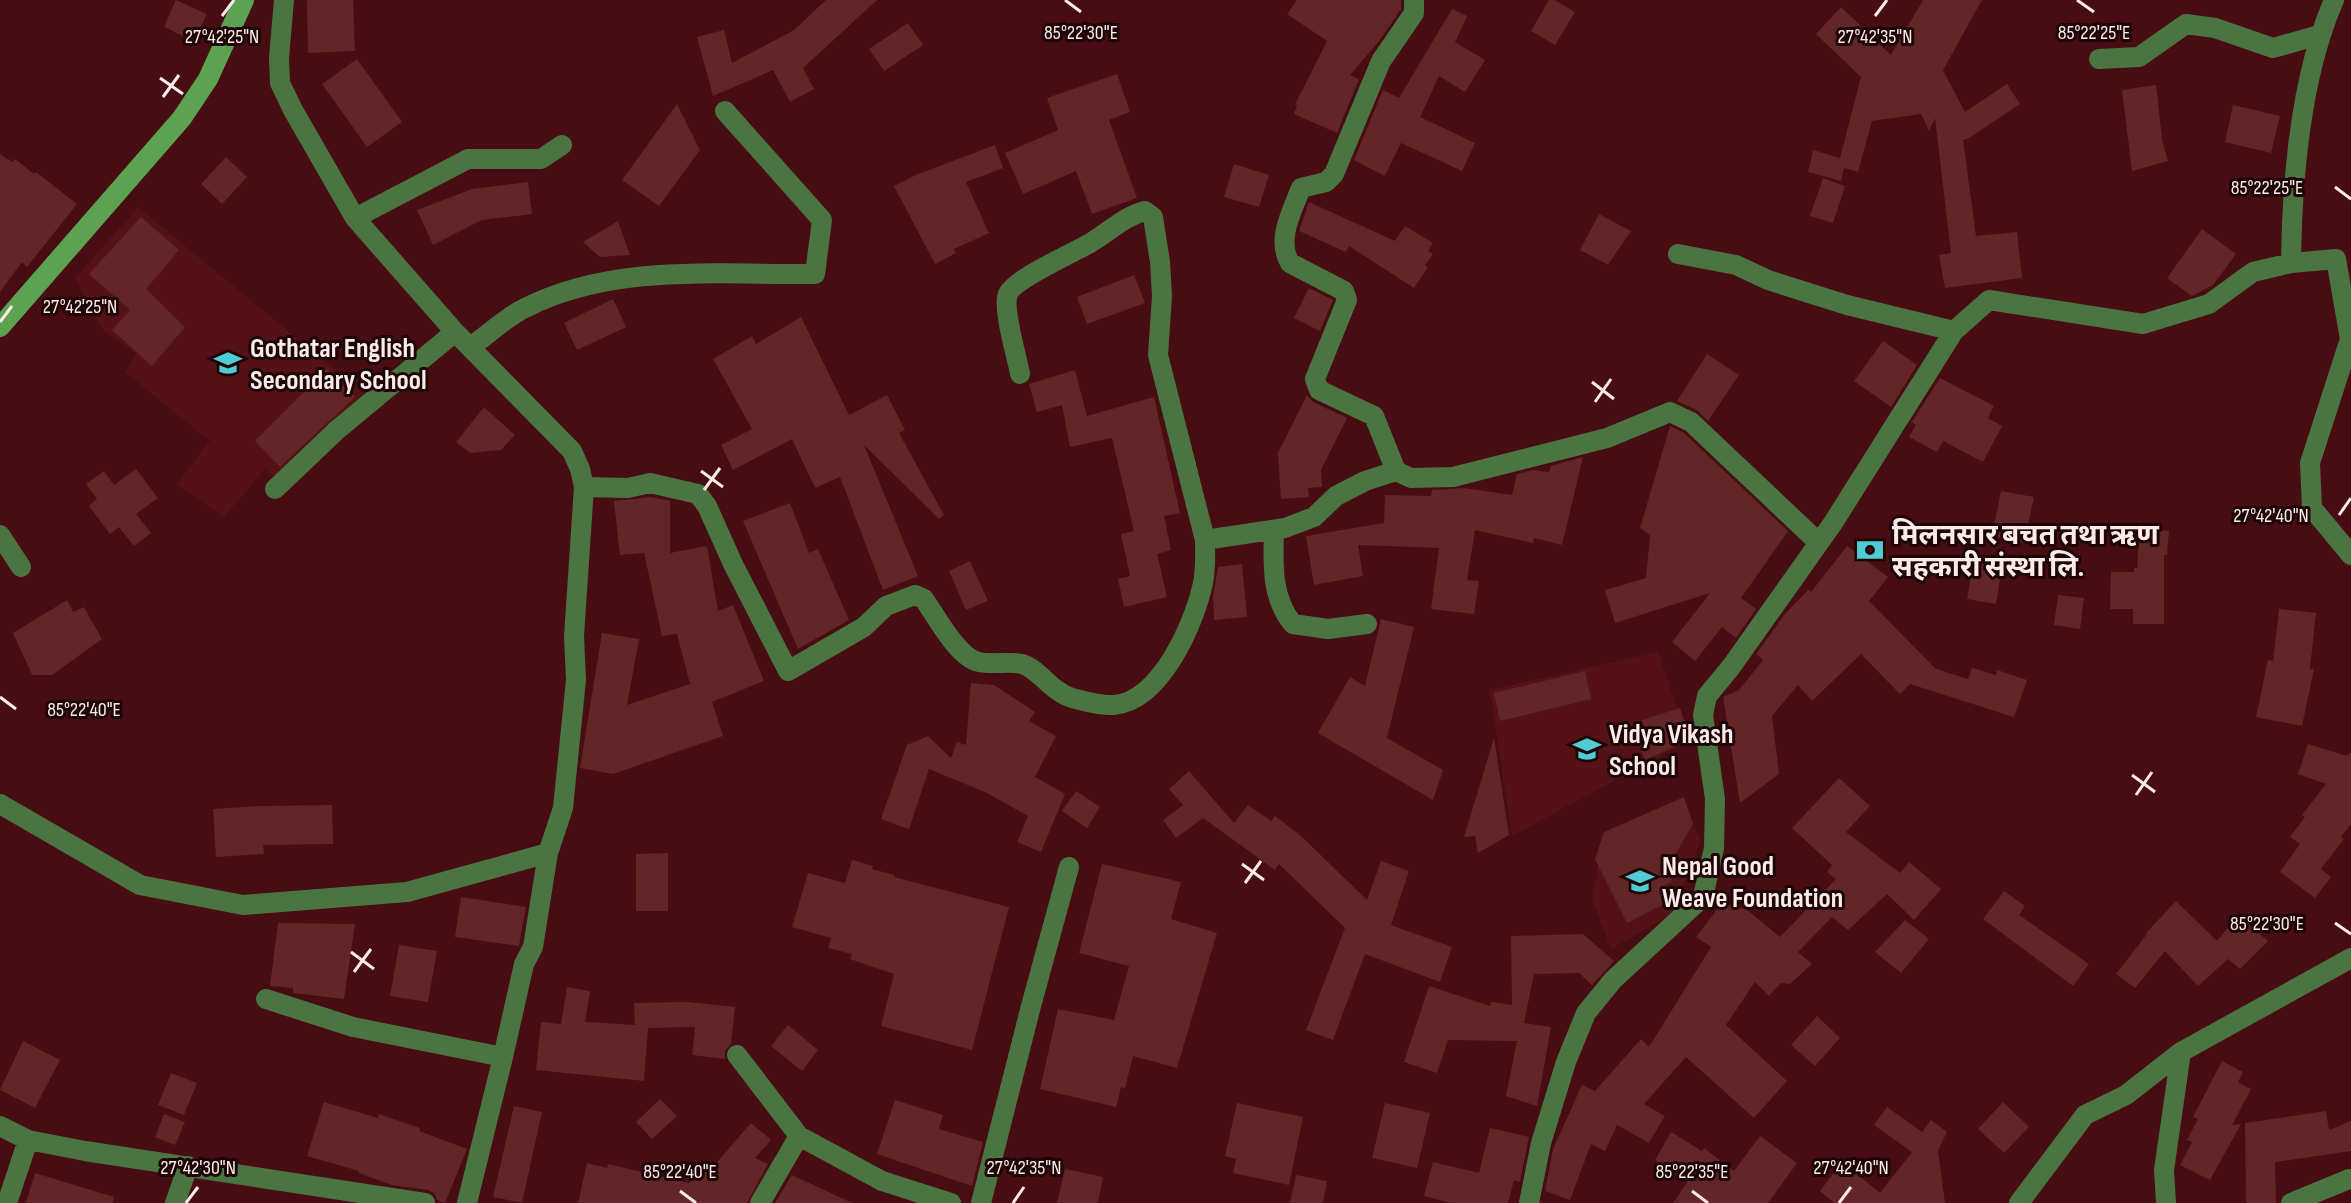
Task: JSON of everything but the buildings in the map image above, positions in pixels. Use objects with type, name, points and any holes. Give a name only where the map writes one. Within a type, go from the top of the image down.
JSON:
[{"type":"street","points":[[0,327],[182,118],[208,79],[244,0]]},
{"type":"street","points":[[284,0],[280,83],[355,218],[455,332],[572,451],[584,487],[574,636],[575,694],[563,808],[548,853],[533,947],[524,964],[467,1203]]},
{"type":"street","points":[[1396,471],[1374,416],[1319,390],[1315,379],[1347,300],[1344,291],[1290,263],[1285,254],[1285,231],[1301,188],[1326,182],[1334,174],[1381,61],[1414,13],[1414,0]]},
{"type":"street","points":[[2291,263],[2291,211],[2304,109],[2319,35],[2334,0]]},
{"type":"street","points":[[2099,59],[2139,57],[2186,24],[2215,28],[2273,48],[2319,35]]},
{"type":"street","points":[[470,347],[523,308],[585,284],[646,276],[815,274],[822,220],[725,111]]},
{"type":"street","points":[[355,218],[468,159],[541,159],[562,145]]},
{"type":"street","points":[[584,487],[628,488],[650,483],[698,494],[707,506],[788,671],[864,627],[886,606],[915,595],[924,599],[962,653],[974,662],[1021,664],[1033,670],[1048,686],[1068,697],[1114,705],[1135,697],[1148,687],[1179,648],[1190,627],[1204,579],[1205,540],[1158,355],[1162,296],[1153,217],[1145,211],[1133,214],[1093,242],[1019,282],[1009,292],[1007,304],[1020,374]]},
{"type":"street","points":[[1678,254],[1736,265],[1768,280],[1847,305],[1954,331]]},
{"type":"street","points":[[1529,1203],[1541,1143],[1566,1062],[1586,1013],[1613,980],[1703,897],[1714,848],[1715,799],[1703,715],[1707,696],[1819,543],[1954,331],[1989,300],[2143,324],[2209,304],[2253,272],[2344,256],[2350,339],[2310,463],[2309,479],[2312,508],[2351,555]]},
{"type":"street","points":[[275,489],[337,430],[455,332]]},
{"type":"street","points":[[1205,540],[1274,530],[1314,517],[1336,496],[1365,481],[1396,471],[1411,478],[1453,477],[1607,438],[1670,412],[1691,422],[1819,543]]},
{"type":"street","points":[[1274,530],[1275,583],[1282,611],[1293,624],[1328,629],[1367,624]]},
{"type":"street","points":[[0,535],[21,567]]},
{"type":"street","points":[[0,804],[140,885],[243,905],[407,892],[548,853]]},
{"type":"street","points":[[981,1203],[1069,867]]},
{"type":"street","points":[[2019,1203],[2085,1115],[2126,1095],[2181,1052],[2351,958]]},
{"type":"street","points":[[266,999],[353,1027],[503,1057]]},
{"type":"street","points":[[2166,1203],[2164,1170],[2181,1052]]},
{"type":"street","points":[[737,1055],[799,1136],[882,1181],[951,1203]]},
{"type":"street","points":[[0,1126],[28,1140],[425,1203]]},
{"type":"street","points":[[760,1203],[799,1136]]},
{"type":"street","points":[[7,1203],[28,1140]]},
{"type":"street","points":[[175,1203],[188,1166]]},
{"type":"street","points":[[2291,1203],[2349,1179]]},
{"type":"shaded area","name":"Gothatar English Secondary School","points":[[138,207],[365,395],[278,481],[265,469],[224,517],[177,484],[210,441],[125,372],[136,354],[103,330],[75,278]]},
{"type":"shaded area","name":"Vidya Vikash School","points":[[1658,652],[1688,741],[1512,836],[1490,690]]},
{"type":"shaded area","name":"Nepal Good Weave Foundation","points":[[1685,814],[1701,839],[1674,913],[1611,949],[1592,899],[1599,862]]},
{"type":"place","name":"Gothatar English Secondary School","points":[[228,363]]},
{"type":"place","name":"मिलनसार बचत तथा ऋण सहकारी संस्था लि.","points":[[1870,550]]},
{"type":"place","name":"Vidya Vikash School","points":[[1587,749]]},
{"type":"place","name":"Nepal Good Weave Foundation","points":[[1640,881]]}]
